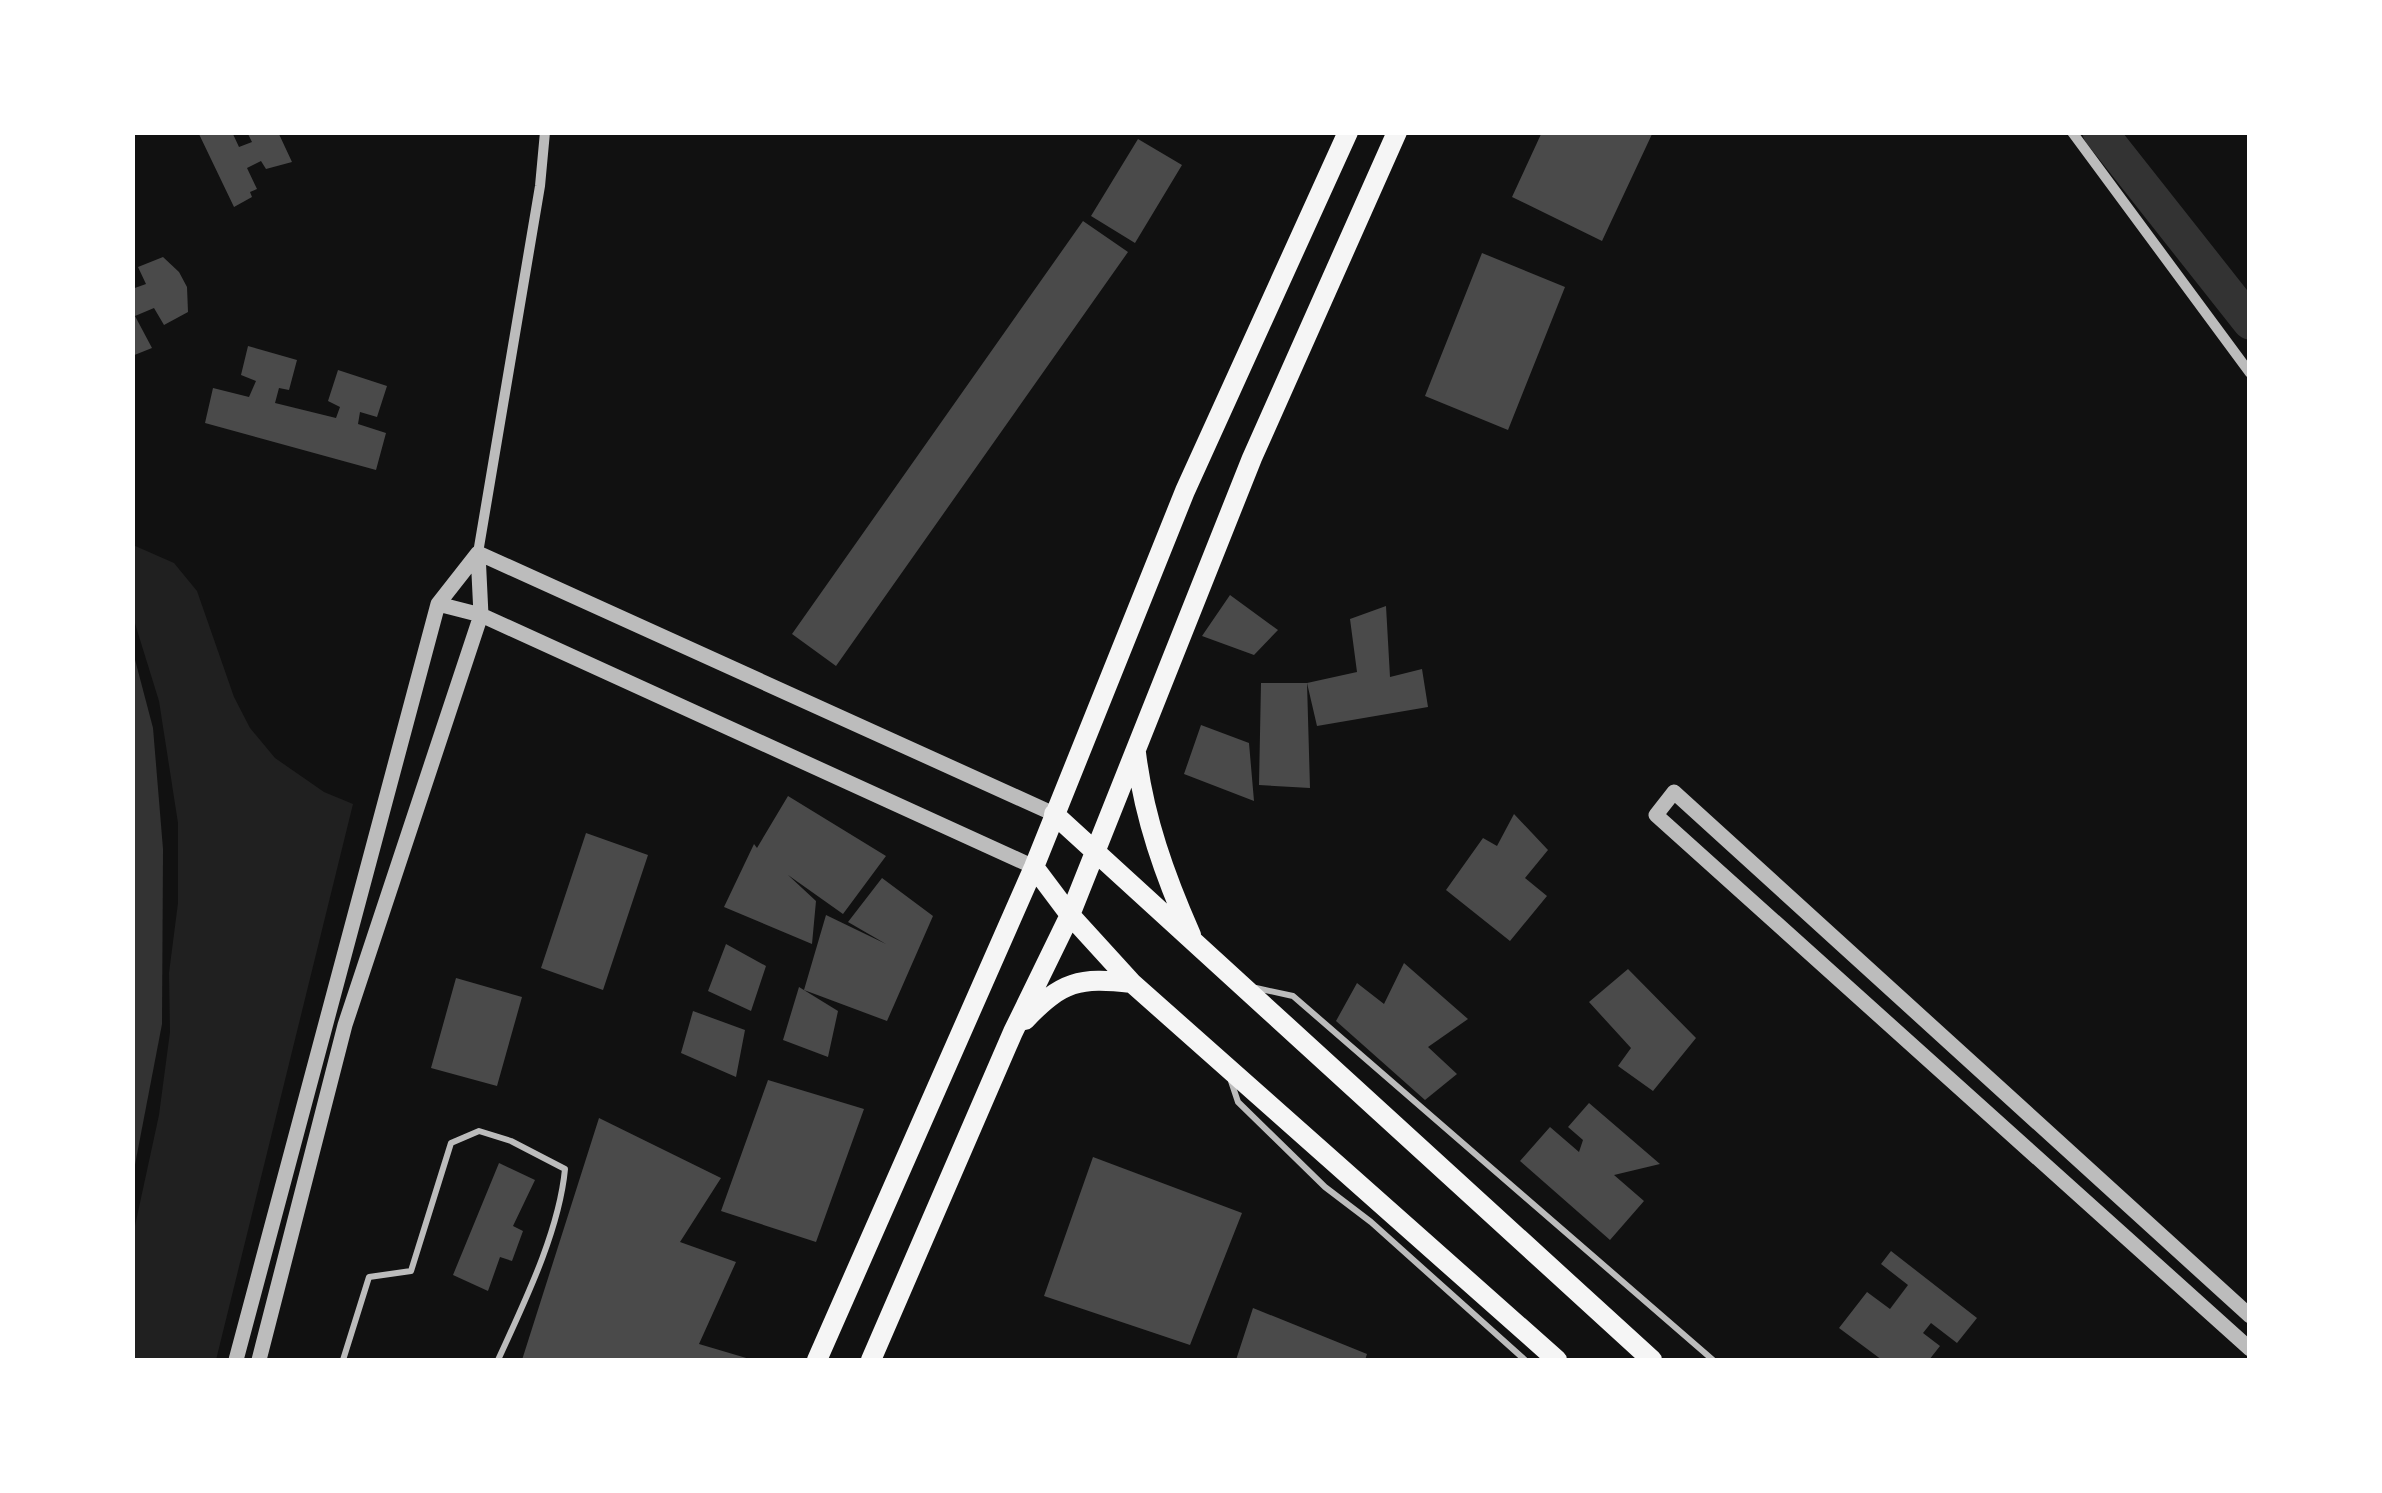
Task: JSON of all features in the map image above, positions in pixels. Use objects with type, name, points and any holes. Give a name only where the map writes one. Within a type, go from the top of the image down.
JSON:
[{"type":"main road","points":[[817,1360],[1034,867],[1185,490],[1348,132]]},
{"type":"main road","points":[[871,1360],[1013,1032],[1070,915],[1252,458],[1396,132]]},
{"type":"main road","points":[[1135,748],[1142,799],[1164,874],[1193,942]]},
{"type":"main road","points":[[1054,814],[1652,1360]]},
{"type":"main road","points":[[1034,867],[1070,915],[1132,982],[1557,1360]]},
{"type":"main road","points":[[1013,1032],[1050,994],[1089,978],[1132,982]]},
{"type":"street","points":[[259,1360],[345,1025],[482,616],[478,553],[540,186],[545,132]]},
{"type":"street","points":[[2072,132],[2250,373]]},
{"type":"street","points":[[236,1360],[438,604],[478,553]]},
{"type":"street","points":[[478,553],[1054,814]]},
{"type":"street","points":[[438,604],[482,616],[1034,867]]},
{"type":"street","points":[[2250,1316],[1674,792],[1656,816],[2250,1348]]},
{"type":"lane","points":[[1240,984],[1293,996],[1713,1360]]},
{"type":"lane","points":[[1225,1066],[1238,1102],[1325,1187],[1371,1222],[1525,1360]]},
{"type":"lane","points":[[343,1360],[369,1277],[411,1271],[451,1143],[479,1131],[511,1140],[565,1169],[560,1203],[521,1310],[498,1360]]},
{"type":"shaded area","points":[[133,545],[174,563],[197,591],[234,697],[250,728],[275,758],[324,792],[353,804],[216,1360],[133,1360],[133,1235],[159,1115],[170,1032],[169,973],[178,903],[178,823],[159,701],[133,617]]},
{"type":"shaded area","points":[[133,652],[153,728],[163,849],[162,1024],[133,1175]]},
{"type":"building","points":[[198,132],[232,132],[239,147],[252,142],[247,132],[278,132],[292,162],[266,169],[261,161],[247,168],[257,189],[250,192],[252,197],[234,207]]},
{"type":"building","points":[[1542,132],[1653,132],[1602,241],[1512,197]]},
{"type":"building","points":[[1138,139],[1182,165],[1135,243],[1091,216]]},
{"type":"building","points":[[1083,221],[1128,252],[836,666],[792,634]]},
{"type":"building","points":[[1482,253],[1565,287],[1508,430],[1425,396]]},
{"type":"building","points":[[163,257],[179,272],[187,287],[188,312],[164,325],[154,308],[135,316],[152,348],[132,356],[132,289],[146,284],[138,267]]},
{"type":"building","points":[[248,346],[297,360],[289,390],[279,388],[275,403],[336,418],[340,407],[328,401],[338,370],[387,386],[377,417],[360,412],[358,424],[386,433],[376,470],[205,423],[213,388],[249,397],[256,381],[241,375]]},
{"type":"building","points":[[1230,595],[1278,630],[1254,655],[1202,636]]},
{"type":"building","points":[[1386,606],[1390,677],[1422,669],[1428,707],[1317,726],[1307,683],[1357,672],[1350,619]]},
{"type":"building","points":[[1261,683],[1307,683],[1310,788],[1259,785]]},
{"type":"building","points":[[1201,725],[1249,743],[1254,801],[1184,774]]},
{"type":"building","points":[[788,796],[886,856],[843,914],[788,875],[816,901],[812,944],[724,907],[754,844],[757,848]]},
{"type":"building","points":[[1514,814],[1548,850],[1525,878],[1547,896],[1510,941],[1446,890],[1483,838],[1497,846]]},
{"type":"building","points":[[586,833],[648,855],[603,990],[541,968]]},
{"type":"building","points":[[882,878],[933,916],[887,1021],[804,990],[826,915],[886,944],[848,922]]},
{"type":"building","points":[[726,944],[766,966],[751,1011],[708,991]]},
{"type":"building","points":[[1404,963],[1468,1019],[1428,1047],[1457,1074],[1425,1100],[1336,1021],[1357,983],[1384,1004]]},
{"type":"building","points":[[1628,969],[1696,1038],[1653,1091],[1618,1066],[1631,1048],[1589,1002]]},
{"type":"building","points":[[456,978],[522,997],[497,1086],[431,1068]]},
{"type":"building","points":[[799,987],[838,1011],[828,1057],[783,1040]]},
{"type":"building","points":[[693,1011],[745,1030],[736,1077],[681,1053]]},
{"type":"building","points":[[768,1080],[864,1109],[816,1242],[721,1211]]},
{"type":"building","points":[[1589,1103],[1660,1164],[1614,1175],[1644,1201],[1610,1240],[1520,1161],[1550,1127],[1579,1152],[1583,1140],[1568,1127]]},
{"type":"building","points":[[599,1118],[721,1178],[680,1242],[736,1262],[699,1344],[753,1360],[522,1360]]},
{"type":"building","points":[[1093,1157],[1242,1213],[1190,1345],[1044,1296]]},
{"type":"building","points":[[499,1163],[535,1180],[513,1226],[523,1231],[512,1261],[500,1257],[488,1291],[453,1275]]},
{"type":"building","points":[[1891,1251],[1977,1318],[1957,1343],[1931,1323],[1923,1333],[1940,1346],[1929,1360],[1882,1360],[1839,1328],[1867,1292],[1890,1309],[1908,1285],[1881,1264]]},
{"type":"building","points":[[1253,1308],[1367,1354],[1365,1360],[1236,1360]]},
{"type":"waterway","points":[[2100,132],[2250,322]]}]
